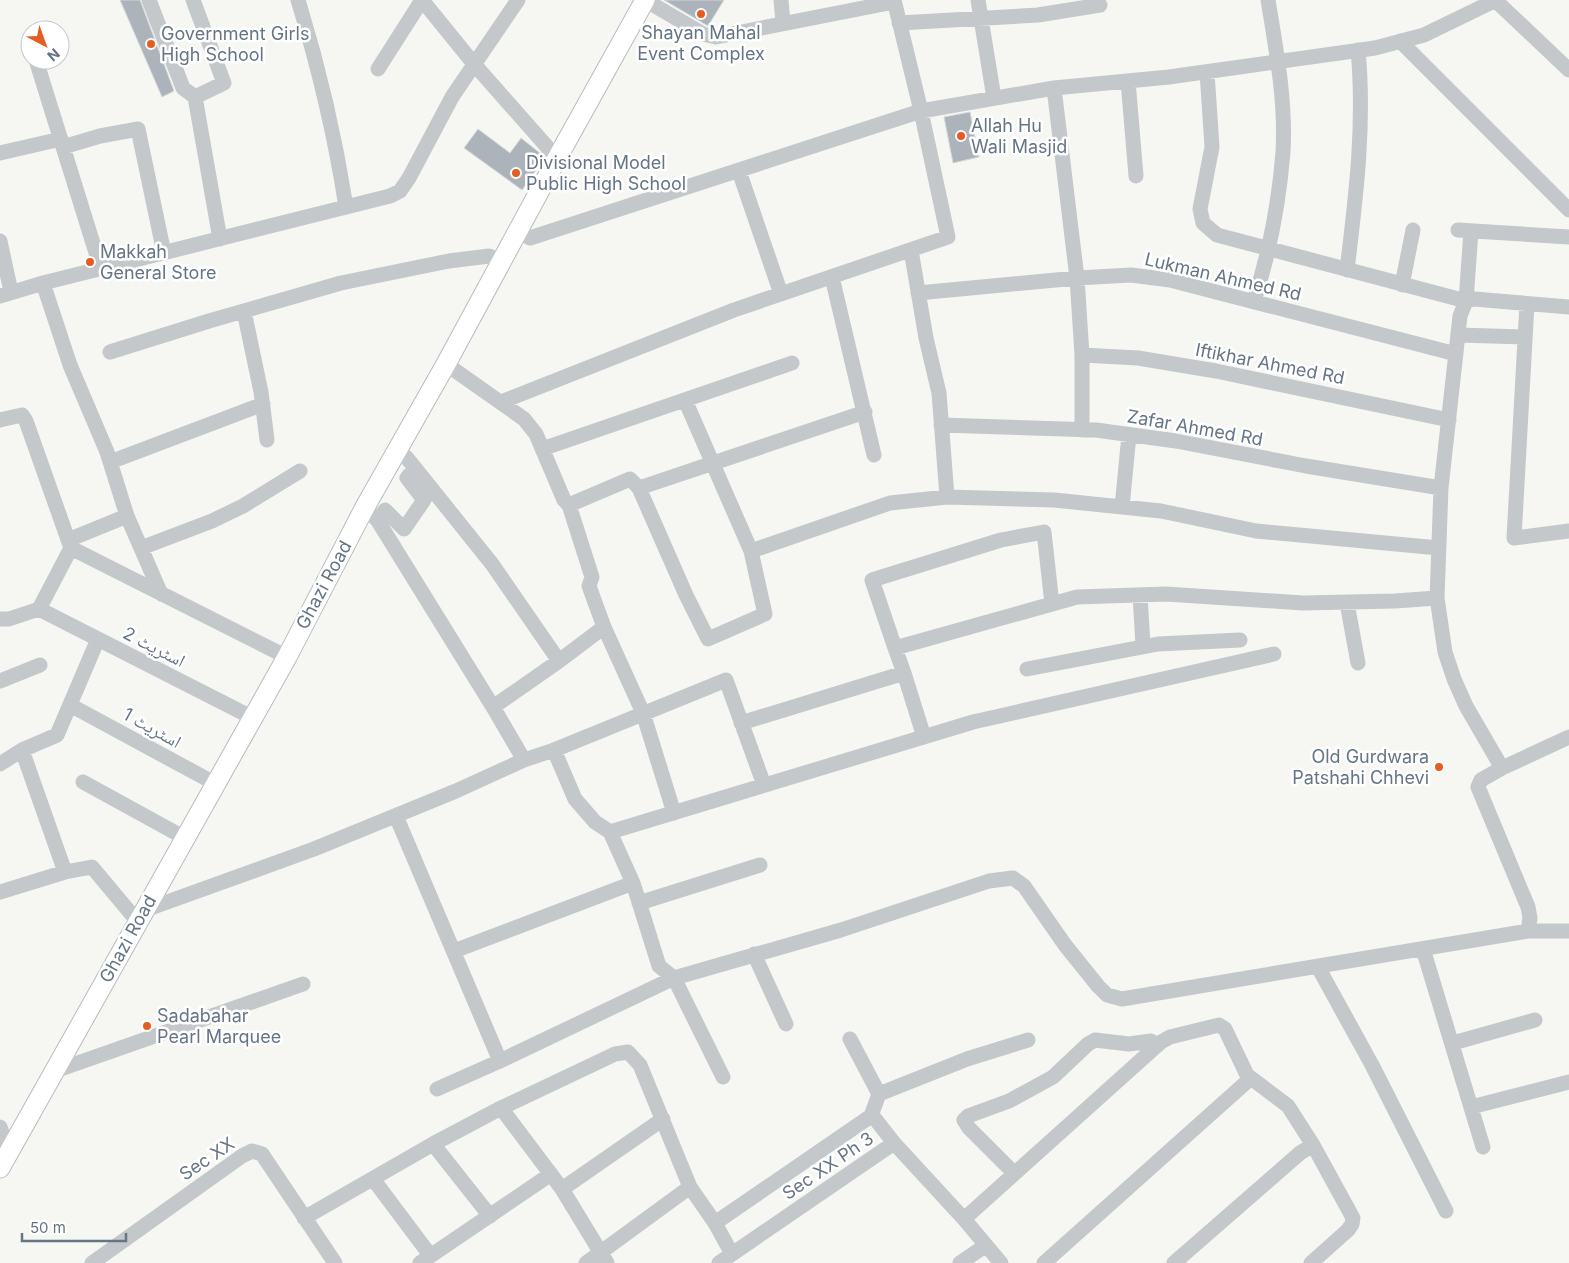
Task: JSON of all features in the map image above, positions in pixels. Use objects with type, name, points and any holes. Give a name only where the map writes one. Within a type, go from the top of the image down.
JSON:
[{"type":"main road","name":"Ghazi Road","points":[[5,1160],[287,657],[365,507],[446,364],[645,0]]},
{"type":"street","points":[[149,0],[183,88],[195,97],[220,239]]},
{"type":"street","points":[[193,0],[224,83],[195,97]]},
{"type":"street","points":[[298,0],[323,86],[346,207]]},
{"type":"street","points":[[378,69],[422,0],[474,64],[549,149],[560,153]]},
{"type":"street","points":[[0,241],[5,294],[390,196],[400,191],[409,178],[452,97],[518,0]]},
{"type":"street","points":[[501,402],[734,310],[948,237],[921,111],[894,1],[716,37],[703,34],[645,0]]},
{"type":"street","points":[[781,0],[783,24]]},
{"type":"street","points":[[978,0],[994,98]]},
{"type":"street","points":[[1254,302],[1268,248],[1283,151],[1278,62],[1268,0]]},
{"type":"street","points":[[518,231],[530,238],[921,111],[1054,88],[1207,72],[1375,48],[1424,34],[1496,0],[1569,70]]},
{"type":"street","points":[[899,23],[981,19],[1055,6],[1100,5]]},
{"type":"street","points":[[1400,41],[1569,210]]},
{"type":"street","points":[[1347,270],[1361,139],[1362,86],[1358,50]]},
{"type":"street","points":[[39,70],[101,269]]},
{"type":"street","points":[[1207,72],[1212,147],[1200,209],[1203,223],[1218,235],[1466,301],[1474,299],[1569,308]]},
{"type":"street","points":[[1128,81],[1136,176]]},
{"type":"street","points":[[1054,88],[1077,278],[1082,355],[1082,430]]},
{"type":"street","points":[[0,154],[138,129],[164,253]]},
{"type":"street","points":[[739,171],[782,294]]},
{"type":"street","points":[[1402,285],[1413,230]]},
{"type":"street","points":[[1502,768],[1466,706],[1454,679],[1445,652],[1437,598],[1441,488],[1460,316],[1466,301],[1464,230],[1569,237]]},
{"type":"street","points":[[911,250],[926,338],[939,393],[947,497]]},
{"type":"street","points":[[110,352],[341,283],[449,261],[489,256],[501,261]]},
{"type":"street","name":"Lukman Ahmed Rd","points":[[918,293],[1077,278],[1131,275],[1170,280],[1456,354]]},
{"type":"street","points":[[832,277],[874,455]]},
{"type":"street","points":[[43,283],[70,365],[110,462],[127,516],[161,594]]},
{"type":"street","points":[[1526,304],[1514,538],[1569,531]]},
{"type":"street","points":[[244,311],[263,404],[267,440]]},
{"type":"street","points":[[1458,334],[1525,337]]},
{"type":"street","name":"Iftikhar Ahmed Rd","points":[[1082,355],[1138,358],[1216,371],[1449,420]]},
{"type":"street","points":[[542,449],[792,363]]},
{"type":"street","points":[[446,364],[524,419],[536,434],[564,500],[569,505],[592,577],[589,586],[604,628],[643,713],[674,813]]},
{"type":"street","points":[[569,505],[630,478],[639,488],[686,595],[708,639],[765,614],[750,551],[686,400]]},
{"type":"street","points":[[110,462],[263,404]]},
{"type":"street","points":[[639,488],[711,462],[865,412]]},
{"type":"street","points":[[0,420],[22,415],[26,420],[70,544],[161,594],[287,657]]},
{"type":"street","name":"Zafar Ahmed Rd","points":[[941,425],[1082,430],[1129,435],[1176,441],[1306,466],[1441,488]]},
{"type":"street","points":[[1122,507],[1129,435]]},
{"type":"street","points":[[397,450],[406,457],[492,564],[559,661]]},
{"type":"street","points":[[378,521],[385,510],[404,529],[424,500],[407,478],[415,468]]},
{"type":"street","points":[[141,548],[212,521],[243,506],[300,471]]},
{"type":"street","points":[[750,551],[890,503],[947,497],[1054,500],[1161,511],[1256,531],[1439,548]]},
{"type":"street","points":[[365,507],[378,521],[524,760]]},
{"type":"street","points":[[0,619],[9,619],[39,609],[70,544],[127,516]]},
{"type":"street","points":[[924,737],[872,580],[1001,540],[1044,532],[1052,604]]},
{"type":"street","points":[[895,648],[1077,597],[1166,594],[1303,604],[1437,598]]},
{"type":"street","points":[[1140,595],[1143,646]]},
{"type":"street","points":[[1347,602],[1358,663]]},
{"type":"street","name":"اسٹریٹ 2","points":[[39,609],[253,718]]},
{"type":"street","points":[[493,707],[604,628]]},
{"type":"street","points":[[0,764],[22,750],[57,735],[98,639]]},
{"type":"street","points":[[1027,669],[1143,646],[1240,640]]},
{"type":"street","points":[[610,832],[973,722],[1274,654]]},
{"type":"street","points":[[0,681],[40,665]]},
{"type":"street","points":[[741,723],[904,673]]},
{"type":"street","points":[[0,892],[65,872],[92,867],[142,916],[396,816],[524,760],[554,750],[726,680],[764,785]]},
{"type":"street","name":"اسٹریٹ 1","points":[[70,705],[216,784]]},
{"type":"street","points":[[1528,931],[1530,918],[1528,908],[1478,787],[1481,780],[1502,768],[1569,737]]},
{"type":"street","points":[[22,750],[65,872]]},
{"type":"street","points":[[554,750],[575,800],[595,822],[610,832],[633,884],[659,966],[674,978],[723,1077]]},
{"type":"street","points":[[84,782],[185,838]]},
{"type":"street","points":[[396,816],[500,1062]]},
{"type":"street","points":[[639,903],[760,865]]},
{"type":"street","points":[[437,1089],[500,1062],[674,978],[841,930],[989,881],[1013,878],[1024,886],[1065,945],[1107,995],[1122,999],[1528,931],[1569,931]]},
{"type":"street","points":[[454,952],[633,884]]},
{"type":"street","points":[[1423,949],[1483,1147]]},
{"type":"street","points":[[754,954],[786,1024]]},
{"type":"street","points":[[1318,966],[1372,1065],[1446,1211]]},
{"type":"street","points":[[54,1071],[303,984]]},
{"type":"street","points":[[1453,1043],[1535,1020]]},
{"type":"street","points":[[964,1219],[1157,1046],[1170,1037],[1219,1025],[1225,1030],[1243,1069],[1251,1078],[1288,1106],[1313,1145],[1353,1218],[1348,1230],[1313,1262]]},
{"type":"street","points":[[715,1224],[872,1116],[879,1094],[850,1039]]},
{"type":"street","points":[[879,1094],[967,1059],[1028,1040]]},
{"type":"street","points":[[1014,1174],[970,1128],[964,1120],[968,1116],[1009,1101],[1053,1077],[1088,1044],[1095,1040],[1129,1044],[1151,1041],[1157,1046]]},
{"type":"street","points":[[304,1218],[433,1144],[501,1108],[615,1054],[628,1052],[640,1065],[690,1187],[715,1224],[726,1259]]},
{"type":"street","points":[[1044,1263],[1251,1078]]},
{"type":"street","points":[[1471,1107],[1569,1082]]},
{"type":"street","points":[[501,1108],[562,1189],[604,1258]]},
{"type":"street","points":[[872,1116],[894,1143]]},
{"type":"street","points":[[562,1189],[663,1119]]},
{"type":"street","points":[[0,1127],[5,1160]]},
{"type":"street","name":"Sec XX Ph 3","points":[[726,1259],[894,1143],[964,1219],[1001,1263]]},
{"type":"street","points":[[433,1144],[490,1216]]},
{"type":"street","points":[[1174,1263],[1300,1153],[1313,1145]]},
{"type":"street","name":"Sec XX","points":[[92,1263],[242,1156],[252,1151],[262,1154],[336,1263]]},
{"type":"street","points":[[373,1179],[425,1259],[551,1174]]},
{"type":"street","points":[[586,1263],[604,1258],[690,1187]]},
{"type":"street","points":[[960,1263],[985,1246]]},
{"type":"building","name":"Government Girls High School","points":[[120,0],[140,0],[174,91],[162,97]]},
{"type":"building","name":"Shayan Mahal Event Complex","points":[[664,0],[724,0],[708,26]]},
{"type":"building","name":"Allah Hu Wali Masjid","points":[[970,112],[979,157],[953,163],[944,117]]},
{"type":"building","name":"Divisional Model Public High School","points":[[478,129],[510,153],[521,138],[545,157],[522,190],[464,148]]},
{"type":"place","name":"Shayan Mahal Event Complex","points":[[701,14]]},
{"type":"place","name":"Government Girls High School","points":[[151,44]]},
{"type":"place","name":"Allah Hu Wali Masjid","points":[[961,136]]},
{"type":"place","name":"Divisional Model Public High School","points":[[516,173]]},
{"type":"place","name":"Makkah General Store","points":[[90,262]]},
{"type":"place","name":"Old Gurdwara Patshahi Chhevi","points":[[1439,767]]},
{"type":"place","name":"Sadabahar Pearl Marquee","points":[[147,1026]]}]
